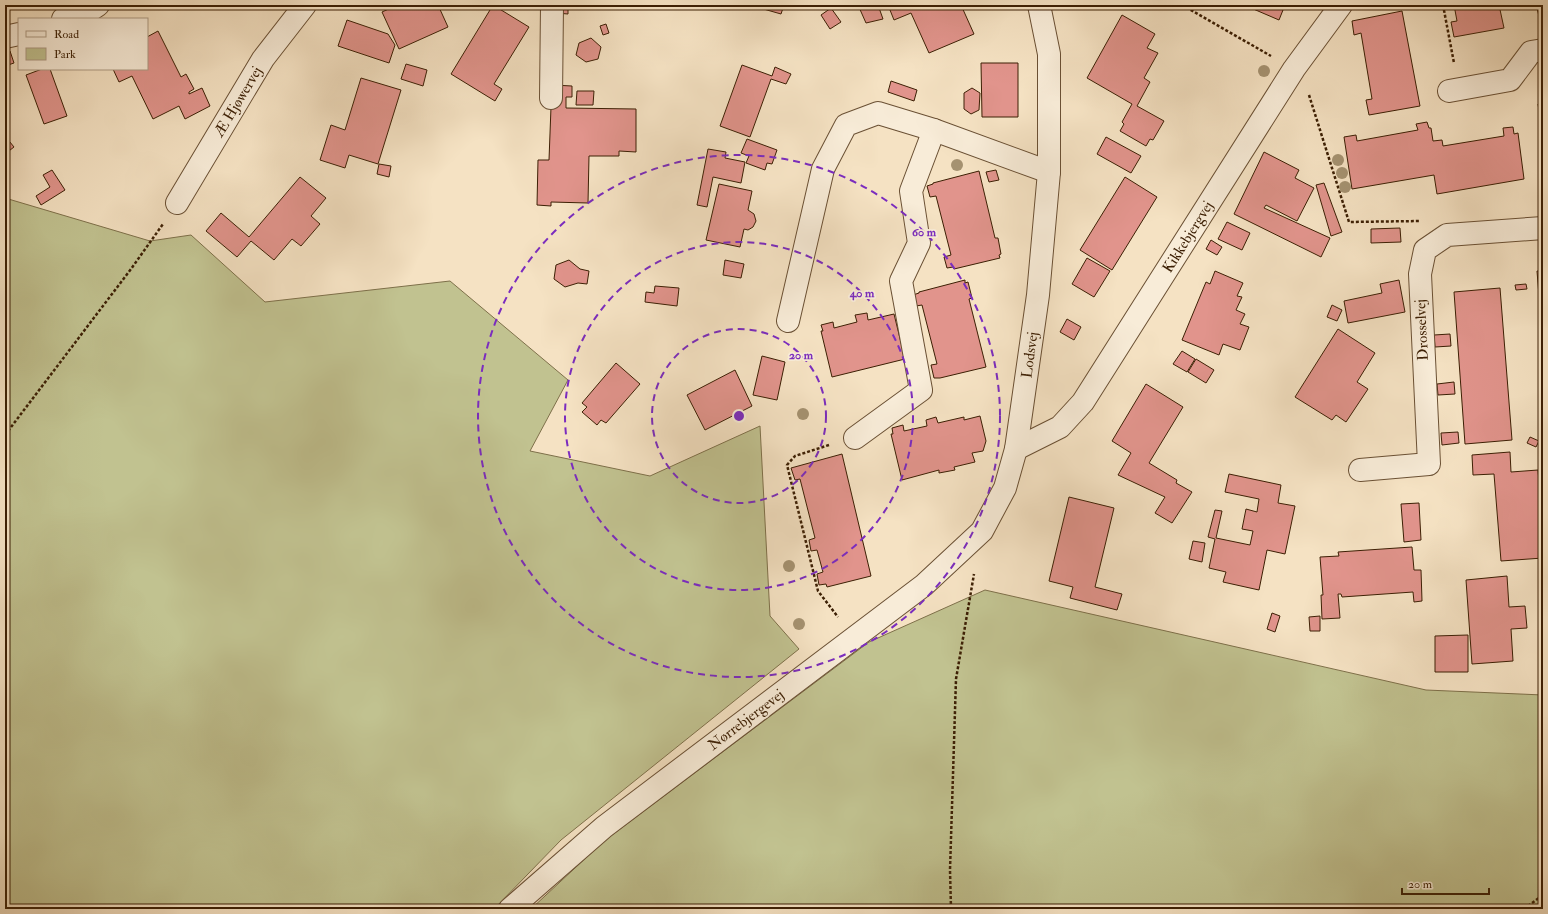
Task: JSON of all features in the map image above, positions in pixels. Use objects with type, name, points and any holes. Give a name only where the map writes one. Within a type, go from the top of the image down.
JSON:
[{"type":"street","points":[[66,18],[92,9],[98,5]]},
{"type":"street","name":"Æ Hjøwervej","points":[[177,203],[263,59],[305,5]]},
{"type":"street","points":[[551,98],[552,5]]},
{"type":"street","name":"Lodsvej","points":[[982,531],[1005,488],[1016,449],[1038,295],[1049,172],[1049,54],[1039,5]]},
{"type":"street","name":"Kikkebjergvej","points":[[1016,449],[1060,427],[1082,402],[1294,69],[1342,5]]},
{"type":"street","points":[[5,37],[18,34]]},
{"type":"street","points":[[1454,90],[1510,80],[1531,52],[1543,50]]},
{"type":"street","points":[[788,321],[823,169],[846,125],[878,113],[934,130],[1049,172]]},
{"type":"street","points":[[856,438],[921,390],[900,281],[919,243],[911,191],[934,130]]},
{"type":"street","name":"Drosselvej","points":[[1360,470],[1429,464],[1420,274],[1425,250],[1448,235],[1543,228]]},
{"type":"street","name":"Nørrebjergevej","points":[[510,909],[604,827],[924,585],[982,531]]},
{"type":"path","points":[[1182,5],[1294,69],[1304,82],[1349,222],[1418,220],[1448,235]]},
{"type":"path","points":[[1443,5],[1454,90]]},
{"type":"path","points":[[5,435],[131,269],[177,203]]},
{"type":"path","points":[[854,638],[818,591],[787,465],[795,456],[856,438]]},
{"type":"path","points":[[951,909],[950,870],[956,680],[975,570]]},
{"type":"path","points":[[1524,909],[1543,895]]},
{"type":"green space","points":[[5,198],[150,241],[191,235],[265,302],[450,281],[568,380],[530,451],[650,476],[760,426],[770,616],[799,649],[561,840],[494,909],[5,909]]},
{"type":"green space","points":[[985,590],[1426,690],[1543,695],[1543,909],[531,909],[604,841],[869,642]]},
{"type":"building","points":[[394,5],[438,5],[448,27],[399,49],[382,12],[395,6]]},
{"type":"building","points":[[493,5],[529,27],[494,84],[502,89],[495,101],[451,74]]},
{"type":"building","points":[[557,5],[568,5],[568,14],[556,13]]},
{"type":"building","points":[[784,5],[781,14],[753,6]]},
{"type":"building","points":[[858,5],[878,5],[883,19],[866,23]]},
{"type":"building","points":[[888,5],[961,5],[974,34],[929,53],[911,13],[894,20]]},
{"type":"building","points":[[1244,5],[1285,5],[1279,20]]},
{"type":"building","points":[[1454,5],[1499,5],[1504,28],[1454,37],[1451,22],[1457,21]]},
{"type":"building","points":[[1536,5],[1543,5],[1543,27],[1542,27]]},
{"type":"building","points":[[831,8],[841,22],[830,29],[821,15]]},
{"type":"building","points":[[1402,11],[1420,106],[1369,115],[1366,100],[1372,99],[1361,33],[1354,35],[1352,21]]},
{"type":"building","points":[[1122,15],[1155,34],[1147,48],[1158,53],[1144,78],[1150,82],[1137,106],[1164,121],[1153,140],[1150,139],[1146,146],[1120,131],[1124,124],[1122,122],[1132,104],[1087,78]]},
{"type":"building","points":[[347,20],[388,34],[395,45],[389,63],[338,46]]},
{"type":"building","points":[[606,24],[609,33],[603,35],[600,26]]},
{"type":"building","points":[[158,31],[181,77],[186,74],[194,89],[189,92],[189,94],[202,88],[210,106],[185,119],[179,106],[153,119],[132,76],[119,82],[113,70],[148,70],[148,36]]},
{"type":"building","points":[[591,38],[601,47],[598,59],[586,62],[576,55],[579,43]]},
{"type":"building","points":[[10,51],[14,63],[5,66],[5,53]]},
{"type":"building","points":[[981,63],[1018,63],[1018,117],[982,117]]},
{"type":"building","points":[[406,64],[427,70],[423,86],[401,79]]},
{"type":"building","points":[[742,65],[772,76],[775,67],[791,74],[786,84],[771,79],[750,137],[720,126]]},
{"type":"building","points":[[39,70],[50,70],[67,116],[44,124],[26,75]]},
{"type":"building","points":[[361,78],[401,90],[378,164],[349,155],[345,168],[320,160],[331,125],[345,130]]},
{"type":"building","points":[[891,81],[917,90],[914,101],[888,92]]},
{"type":"building","points":[[553,85],[572,86],[572,97],[566,97],[566,108],[636,109],[636,152],[619,151],[619,156],[589,156],[588,203],[551,202],[551,206],[537,205],[538,160],[549,160]]},
{"type":"building","points":[[972,88],[980,93],[979,110],[971,114],[964,109],[964,93]]},
{"type":"building","points":[[577,91],[594,91],[593,105],[576,105]]},
{"type":"building","points":[[1543,103],[1543,117],[1540,117],[1538,104]]},
{"type":"building","points":[[1427,122],[1429,128],[1431,128],[1433,141],[1442,140],[1443,146],[1504,136],[1503,128],[1513,127],[1514,134],[1518,133],[1524,179],[1437,194],[1434,175],[1352,189],[1344,137],[1356,135],[1357,141],[1418,130],[1416,124]]},
{"type":"building","points":[[5,136],[14,147],[5,154]]},
{"type":"building","points":[[1106,137],[1141,156],[1131,173],[1097,154]]},
{"type":"building","points":[[747,139],[777,150],[772,164],[767,163],[765,170],[746,163],[749,156],[741,153]]},
{"type":"building","points":[[708,149],[726,152],[725,158],[745,162],[741,183],[713,177],[707,207],[697,205]]},
{"type":"building","points":[[1264,152],[1299,170],[1295,178],[1314,188],[1297,221],[1266,205],[1264,208],[1330,238],[1321,257],[1234,214]]},
{"type":"building","points":[[379,164],[391,166],[389,177],[377,174]]},
{"type":"building","points":[[52,170],[65,190],[41,205],[36,196],[50,187],[43,175]]},
{"type":"building","points":[[996,170],[999,180],[989,182],[986,172]]},
{"type":"building","points":[[979,171],[995,238],[998,238],[1001,254],[999,255],[1000,258],[954,269],[953,267],[947,268],[944,257],[951,255],[936,196],[930,197],[927,186],[933,183]]},
{"type":"building","points":[[300,177],[326,198],[311,216],[320,224],[301,246],[292,239],[274,260],[251,241],[237,257],[206,231],[221,213],[249,237]]},
{"type":"building","points":[[1125,177],[1157,197],[1112,270],[1080,250]]},
{"type":"building","points":[[1324,183],[1342,232],[1331,236],[1316,185]]},
{"type":"building","points":[[719,184],[752,191],[748,210],[754,214],[756,221],[753,227],[748,230],[744,229],[740,247],[706,240]]},
{"type":"building","points":[[1227,222],[1250,233],[1242,250],[1218,239]]},
{"type":"building","points":[[1400,228],[1401,242],[1371,243],[1371,229]]},
{"type":"building","points":[[1211,240],[1222,247],[1217,255],[1206,249]]},
{"type":"building","points":[[1087,258],[1110,271],[1094,297],[1072,284]]},
{"type":"building","points":[[569,260],[580,269],[589,271],[587,284],[578,283],[565,287],[554,279],[556,265]]},
{"type":"building","points":[[725,260],[744,264],[741,278],[723,275]]},
{"type":"building","points":[[1215,271],[1243,283],[1237,296],[1242,297],[1236,310],[1245,314],[1240,324],[1249,327],[1240,350],[1223,344],[1219,355],[1182,340],[1206,282],[1210,284]]},
{"type":"building","points":[[1537,271],[1543,271],[1543,333],[1542,333]]},
{"type":"building","points":[[965,280],[965,283],[968,282],[972,298],[969,299],[986,367],[940,378],[934,378],[931,365],[937,364],[922,305],[916,306],[913,295],[919,292]]},
{"type":"building","points":[[1399,280],[1405,312],[1348,323],[1344,301],[1382,293],[1380,284]]},
{"type":"building","points":[[1526,284],[1527,289],[1516,290],[1515,285]]},
{"type":"building","points":[[655,286],[679,288],[677,306],[645,302],[646,292],[654,293]]},
{"type":"building","points":[[1500,288],[1512,440],[1465,444],[1454,292]]},
{"type":"building","points":[[1332,305],[1342,310],[1337,321],[1327,317]]},
{"type":"building","points":[[867,313],[868,320],[894,314],[905,359],[832,377],[821,331],[823,331],[821,325],[833,322],[834,328],[857,322],[855,315]]},
{"type":"building","points":[[1067,319],[1081,327],[1074,340],[1060,332]]},
{"type":"building","points":[[1338,329],[1375,353],[1357,382],[1368,389],[1346,422],[1336,415],[1332,420],[1295,397]]},
{"type":"building","points":[[1450,334],[1451,346],[1435,347],[1434,335]]},
{"type":"building","points":[[1182,351],[1195,359],[1187,372],[1173,364]]},
{"type":"building","points":[[762,356],[785,362],[777,400],[753,395]]},
{"type":"building","points":[[1196,359],[1214,370],[1206,383],[1188,372]]},
{"type":"building","points":[[616,363],[640,384],[606,423],[601,420],[597,425],[582,412],[587,407],[582,403]]},
{"type":"building","points":[[735,370],[752,406],[705,430],[687,395]]},
{"type":"building","points":[[1454,382],[1455,394],[1438,395],[1437,384]]},
{"type":"building","points":[[1146,384],[1183,407],[1149,463],[1177,480],[1176,483],[1192,492],[1172,523],[1155,513],[1165,497],[1118,475],[1131,453],[1112,441]]},
{"type":"building","points":[[980,416],[986,441],[983,451],[972,453],[975,462],[954,467],[955,470],[939,473],[939,470],[902,480],[891,434],[893,434],[892,428],[903,425],[904,431],[927,426],[926,420],[936,417],[938,423],[964,417],[964,420]]},
{"type":"building","points":[[1458,432],[1459,443],[1442,445],[1441,433]]},
{"type":"building","points":[[1530,437],[1539,441],[1536,447],[1527,443]]},
{"type":"building","points":[[1510,452],[1511,472],[1538,470],[1543,527],[1543,558],[1501,561],[1494,474],[1473,475],[1472,455]]},
{"type":"building","points":[[842,454],[871,576],[827,587],[826,584],[819,585],[817,574],[823,572],[817,550],[811,551],[809,540],[815,538],[800,479],[795,480],[791,468]]},
{"type":"building","points":[[1229,474],[1281,485],[1278,503],[1295,506],[1285,554],[1267,550],[1259,590],[1223,582],[1226,572],[1209,568],[1215,539],[1208,537],[1215,510],[1222,511],[1216,538],[1250,545],[1253,531],[1242,529],[1246,509],[1257,512],[1259,499],[1225,492]]},
{"type":"building","points":[[1069,497],[1114,508],[1095,587],[1122,594],[1117,610],[1070,598],[1073,587],[1049,581]]},
{"type":"building","points":[[1419,503],[1421,540],[1404,542],[1401,504]]},
{"type":"building","points":[[1193,541],[1205,543],[1202,562],[1189,559]]},
{"type":"building","points":[[1412,547],[1414,570],[1421,570],[1422,601],[1414,602],[1413,592],[1342,597],[1341,594],[1338,594],[1340,618],[1322,619],[1321,595],[1323,595],[1320,557],[1339,556],[1338,552]]},
{"type":"building","points":[[1507,576],[1509,607],[1525,606],[1527,628],[1511,629],[1513,661],[1472,664],[1466,580]]},
{"type":"building","points":[[1272,613],[1280,616],[1275,632],[1267,629]]},
{"type":"building","points":[[1320,616],[1320,631],[1310,631],[1309,617]]},
{"type":"building","points":[[1468,635],[1468,672],[1435,672],[1435,636]]}]
